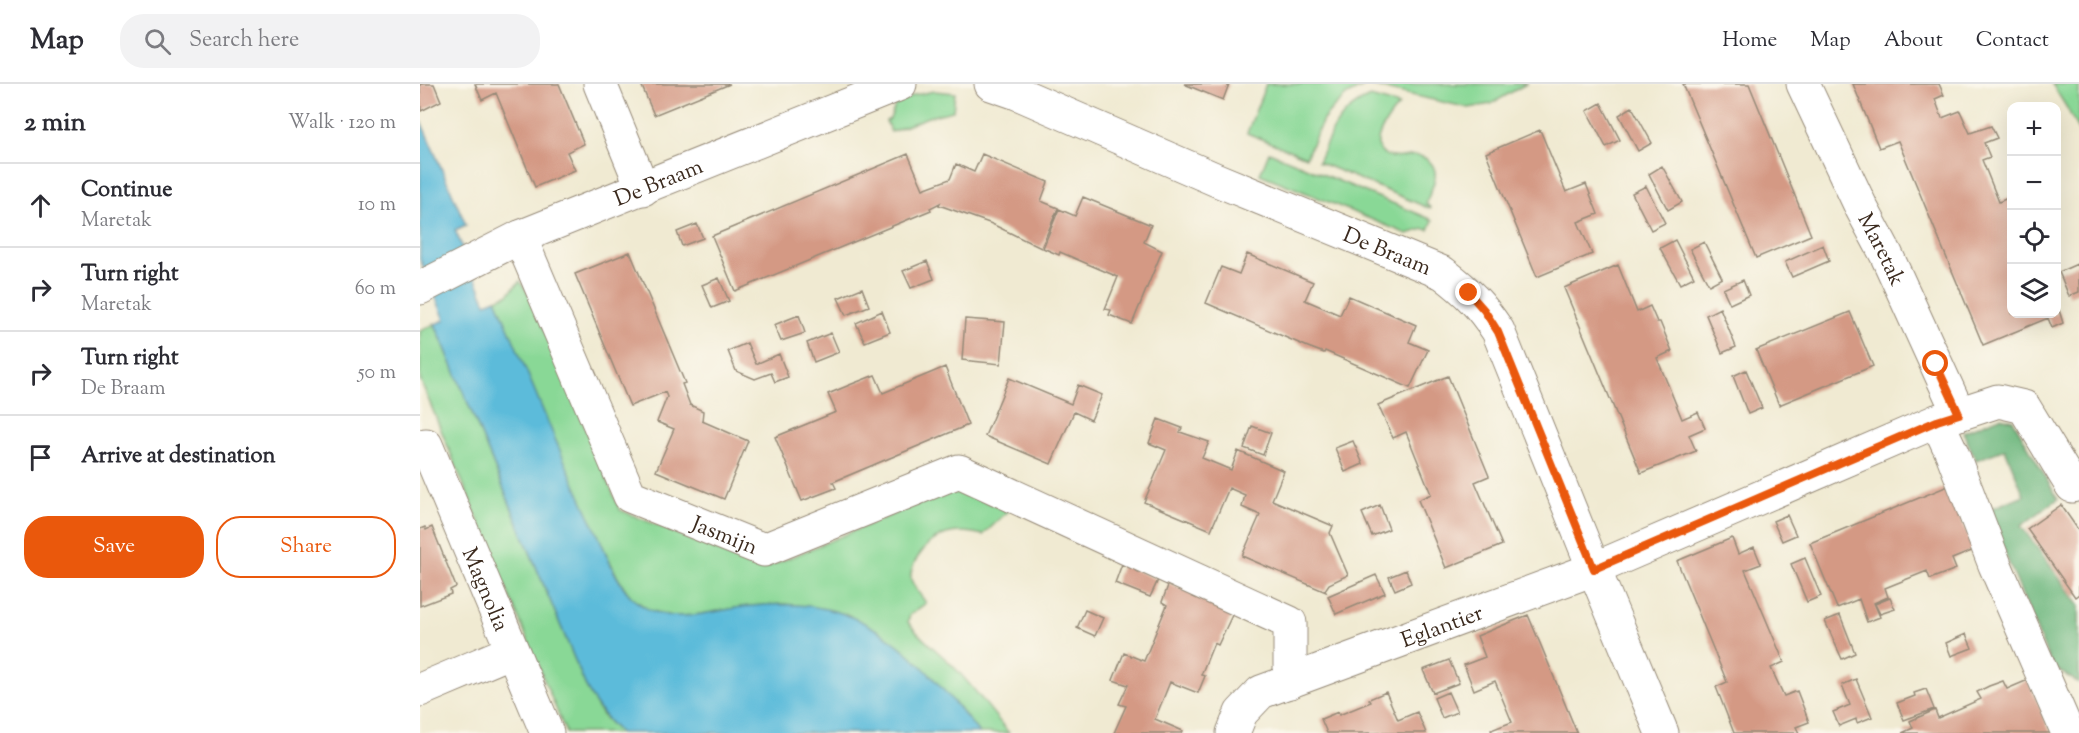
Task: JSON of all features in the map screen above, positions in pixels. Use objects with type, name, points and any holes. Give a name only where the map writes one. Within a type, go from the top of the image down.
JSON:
[{"type":"street","points":[[600,84],[643,189]]},
{"type":"street","name":"De Braam","points":[[420,288],[520,237],[900,84]]},
{"type":"street","name":"De Braam","points":[[991,84],[1443,273],[1469,293],[1484,310],[1498,332],[1662,733]]},
{"type":"street","name":"Maretak","points":[[1803,84],[1862,209],[1886,254],[1948,417],[1952,453],[1995,565],[2068,733]]},
{"type":"street","name":"Jasmijn","points":[[520,237],[630,496],[764,550],[958,471],[1290,623],[1290,682]]},
{"type":"street","points":[[1594,569],[1948,417],[1998,401],[2024,407],[2072,486]]},
{"type":"street","name":"Magnolia","points":[[426,445],[547,733]]},
{"type":"street","name":"Eglantier","points":[[1233,733],[1241,713],[1261,692],[1594,569]]},
{"type":"street","points":[[420,690],[512,651]]},
{"type":"green space","points":[[1266,84],[1526,84],[1491,104],[1469,108],[1367,85],[1347,95],[1333,108],[1323,120],[1306,157],[1247,133]]},
{"type":"green space","points":[[2052,84],[2079,84],[2079,132],[2067,108]]},
{"type":"green space","points":[[934,91],[955,93],[953,111],[928,117],[891,132],[886,121],[890,119],[896,103],[915,95]]},
{"type":"green space","points":[[1370,97],[1399,105],[1380,133],[1379,148],[1383,154],[1392,157],[1420,156],[1433,166],[1435,179],[1426,203],[1431,209],[1318,162],[1332,132],[1343,116],[1359,102]]},
{"type":"green space","points":[[1269,152],[1433,220],[1429,230],[1424,229],[1407,234],[1260,174]]},
{"type":"green space","points":[[520,281],[530,296],[620,510],[763,569],[956,488],[1008,511],[983,535],[964,532],[946,534],[938,537],[924,549],[915,562],[911,579],[926,603],[910,615],[908,622],[964,678],[1009,733],[979,733],[957,705],[849,615],[819,608],[785,604],[749,606],[689,616],[672,616],[649,610],[630,596],[618,578],[574,486],[496,299],[507,295]]},
{"type":"green space","points":[[435,324],[587,689],[602,715],[620,733],[566,733],[420,379],[420,331]]},
{"type":"green space","points":[[2000,417],[2013,420],[2058,499],[2021,526],[2079,605],[2079,683],[2052,667],[1989,515],[1990,509],[2024,495],[2005,449],[1976,460],[1963,432]]},
{"type":"water","points":[[420,119],[466,225],[455,230],[486,303],[496,299],[583,503],[618,579],[630,595],[650,610],[678,616],[751,606],[801,605],[849,616],[888,637],[922,666],[979,733],[620,733],[610,723],[587,689],[435,324],[445,320],[420,259]]},
{"type":"building","points":[[420,84],[434,84],[441,101],[421,111]]},
{"type":"building","points":[[475,84],[559,84],[584,144],[567,152],[575,170],[535,187],[496,93],[482,100]]},
{"type":"building","points":[[641,84],[730,84],[654,115]]},
{"type":"building","points":[[1184,84],[1229,84],[1223,100]]},
{"type":"building","points":[[1683,84],[1749,84],[1811,235],[1756,258]]},
{"type":"building","points":[[1853,84],[1939,84],[1944,95],[1935,99],[1942,118],[1960,111],[1970,133],[1991,126],[1997,138],[1984,143],[1990,157],[1982,160],[1999,202],[2007,198],[2007,318],[2048,318],[1983,345],[1898,141],[1879,148]]},
{"type":"building","points":[[1601,103],[1620,140],[1606,147],[1587,111]]},
{"type":"building","points":[[1632,107],[1652,143],[1638,151],[1619,115]]},
{"type":"building","points":[[1540,130],[1566,192],[1586,184],[1598,214],[1578,222],[1592,254],[1537,277],[1486,153]]},
{"type":"building","points":[[908,154],[923,189],[950,179],[956,164],[974,172],[982,154],[1048,182],[1041,201],[1058,208],[1041,248],[992,224],[939,205],[940,203],[930,208],[931,210],[735,291],[712,236]]},
{"type":"building","points":[[1662,166],[1682,202],[1668,210],[1649,174]]},
{"type":"building","points":[[1646,186],[1665,223],[1651,230],[1632,193]]},
{"type":"building","points":[[1083,197],[1151,225],[1144,242],[1162,251],[1132,324],[1109,315],[1111,310],[1105,309],[1118,277],[1060,252],[1059,255],[1043,248],[1059,209],[1075,216]]},
{"type":"building","points":[[697,224],[703,238],[682,246],[677,232]]},
{"type":"building","points":[[1675,240],[1694,277],[1680,284],[1660,248]]},
{"type":"building","points":[[1704,242],[1722,278],[1709,285],[1690,249]]},
{"type":"building","points":[[1823,245],[1829,261],[1792,277],[1785,262]]},
{"type":"building","points":[[630,252],[685,383],[682,384],[690,405],[703,411],[702,421],[748,441],[724,499],[656,471],[674,429],[657,422],[667,397],[665,392],[630,406],[575,274]]},
{"type":"building","points":[[1247,254],[1313,282],[1305,300],[1340,315],[1349,296],[1416,325],[1409,342],[1428,350],[1410,388],[1206,303],[1221,267],[1239,274]]},
{"type":"building","points":[[927,261],[934,279],[911,288],[903,271]]},
{"type":"building","points":[[2077,264],[2079,292],[2069,296],[2061,271]]},
{"type":"building","points":[[1618,265],[1637,312],[1650,306],[1657,322],[1660,322],[1672,351],[1657,358],[1682,419],[1698,412],[1705,428],[1689,435],[1696,451],[1641,473],[1564,288]]},
{"type":"building","points":[[719,278],[729,301],[712,308],[702,285]]},
{"type":"building","points":[[1743,280],[1749,295],[1730,304],[1723,289]]},
{"type":"building","points":[[862,288],[869,306],[846,315],[838,298]]},
{"type":"building","points":[[1720,308],[1736,347],[1722,353],[1706,315]]},
{"type":"building","points":[[882,311],[890,332],[865,342],[856,323]]},
{"type":"building","points":[[1850,312],[1873,366],[1779,405],[1756,350]]},
{"type":"building","points":[[799,315],[805,333],[781,341],[774,325]]},
{"type":"building","points":[[2061,316],[2063,323],[2052,328],[2048,318]]},
{"type":"building","points":[[965,319],[1005,322],[1001,364],[962,360]]},
{"type":"building","points":[[831,333],[839,352],[814,362],[807,343]]},
{"type":"building","points":[[747,343],[756,364],[779,354],[788,377],[775,382],[771,373],[755,379],[736,371],[728,351]]},
{"type":"building","points":[[945,367],[968,425],[833,482],[836,488],[802,501],[775,437],[836,412],[828,394],[852,384],[875,375],[883,393]]},
{"type":"building","points":[[1746,370],[1762,408],[1748,414],[1733,376]]},
{"type":"building","points":[[1448,376],[1489,476],[1475,482],[1502,545],[1446,568],[1418,500],[1431,494],[1406,432],[1393,438],[1378,405]]},
{"type":"building","points":[[1009,378],[1071,404],[1078,385],[1102,395],[1091,420],[1074,412],[1051,464],[985,436]]},
{"type":"building","points":[[1158,419],[1182,428],[1180,432],[1209,442],[1202,458],[1231,470],[1238,451],[1284,471],[1272,500],[1333,526],[1330,533],[1348,575],[1329,584],[1326,592],[1242,556],[1260,515],[1242,507],[1245,495],[1229,488],[1211,530],[1144,502],[1166,450],[1149,443]]},
{"type":"building","points":[[1252,426],[1271,433],[1263,455],[1244,448]]},
{"type":"building","points":[[1353,441],[1363,464],[1345,472],[1335,448]]},
{"type":"building","points":[[1948,486],[1974,550],[1952,559],[1956,569],[1930,579],[1927,571],[1885,588],[1888,597],[1874,603],[1880,617],[1867,622],[1859,599],[1837,608],[1810,543]]},
{"type":"building","points":[[1380,505],[1389,529],[1372,536],[1362,513]]},
{"type":"building","points":[[2061,505],[2079,531],[2079,594],[2075,597],[2027,529]]},
{"type":"building","points":[[1787,515],[1796,535],[1782,541],[1773,521]]},
{"type":"building","points":[[425,527],[426,530],[432,527],[456,587],[450,590],[451,594],[420,606],[420,529]]},
{"type":"building","points":[[1732,538],[1738,554],[1754,547],[1761,564],[1745,570],[1784,662],[1771,668],[1784,696],[1797,691],[1809,722],[1796,727],[1799,733],[1734,733],[1716,687],[1727,682],[1677,561]]},
{"type":"building","points":[[1805,558],[1821,596],[1807,602],[1791,564]]},
{"type":"building","points":[[1122,564],[1158,580],[1150,597],[1115,583]]},
{"type":"building","points":[[1406,570],[1411,583],[1395,590],[1389,577]]},
{"type":"building","points":[[1376,575],[1385,593],[1336,614],[1328,596]]},
{"type":"building","points":[[1169,583],[1234,611],[1218,645],[1214,643],[1201,675],[1205,676],[1198,693],[1170,682],[1155,719],[1183,731],[1182,733],[1114,733],[1126,706],[1119,704],[1128,685],[1113,680],[1124,653],[1144,661],[1167,605],[1162,602]]},
{"type":"building","points":[[1890,598],[1895,609],[1880,614],[1875,604]]},
{"type":"building","points":[[1085,610],[1103,618],[1095,636],[1077,628]]},
{"type":"building","points":[[1528,615],[1577,733],[1493,733],[1491,730],[1512,722],[1495,681],[1474,690],[1464,665],[1485,657],[1477,636]]},
{"type":"building","points":[[1840,615],[1855,653],[1842,659],[1825,621]]},
{"type":"building","points":[[1966,634],[1972,648],[1951,656],[1946,643]]},
{"type":"building","points":[[1449,660],[1459,683],[1433,693],[1423,670]]},
{"type":"building","points":[[1856,679],[1872,717],[1857,723],[1856,719],[1839,726],[1833,712],[1850,705],[1842,685]]},
{"type":"building","points":[[2028,680],[2051,733],[1902,733],[1913,728],[1910,721],[1935,710],[1938,718],[1981,699],[1977,692],[1989,686],[2003,681],[2007,689]]},
{"type":"building","points":[[1926,689],[1934,709],[1904,720],[1897,703]]},
{"type":"building","points":[[1386,692],[1398,720],[1417,712],[1426,733],[1327,733],[1321,719],[1338,712],[1339,715],[1371,702],[1369,699]]},
{"type":"building","points":[[1448,692],[1457,712],[1442,718],[1434,698]]},
{"type":"route","points":[[1469,293],[1484,310],[1498,332],[1594,569],[1937,421],[1959,414],[1936,364]]}]
